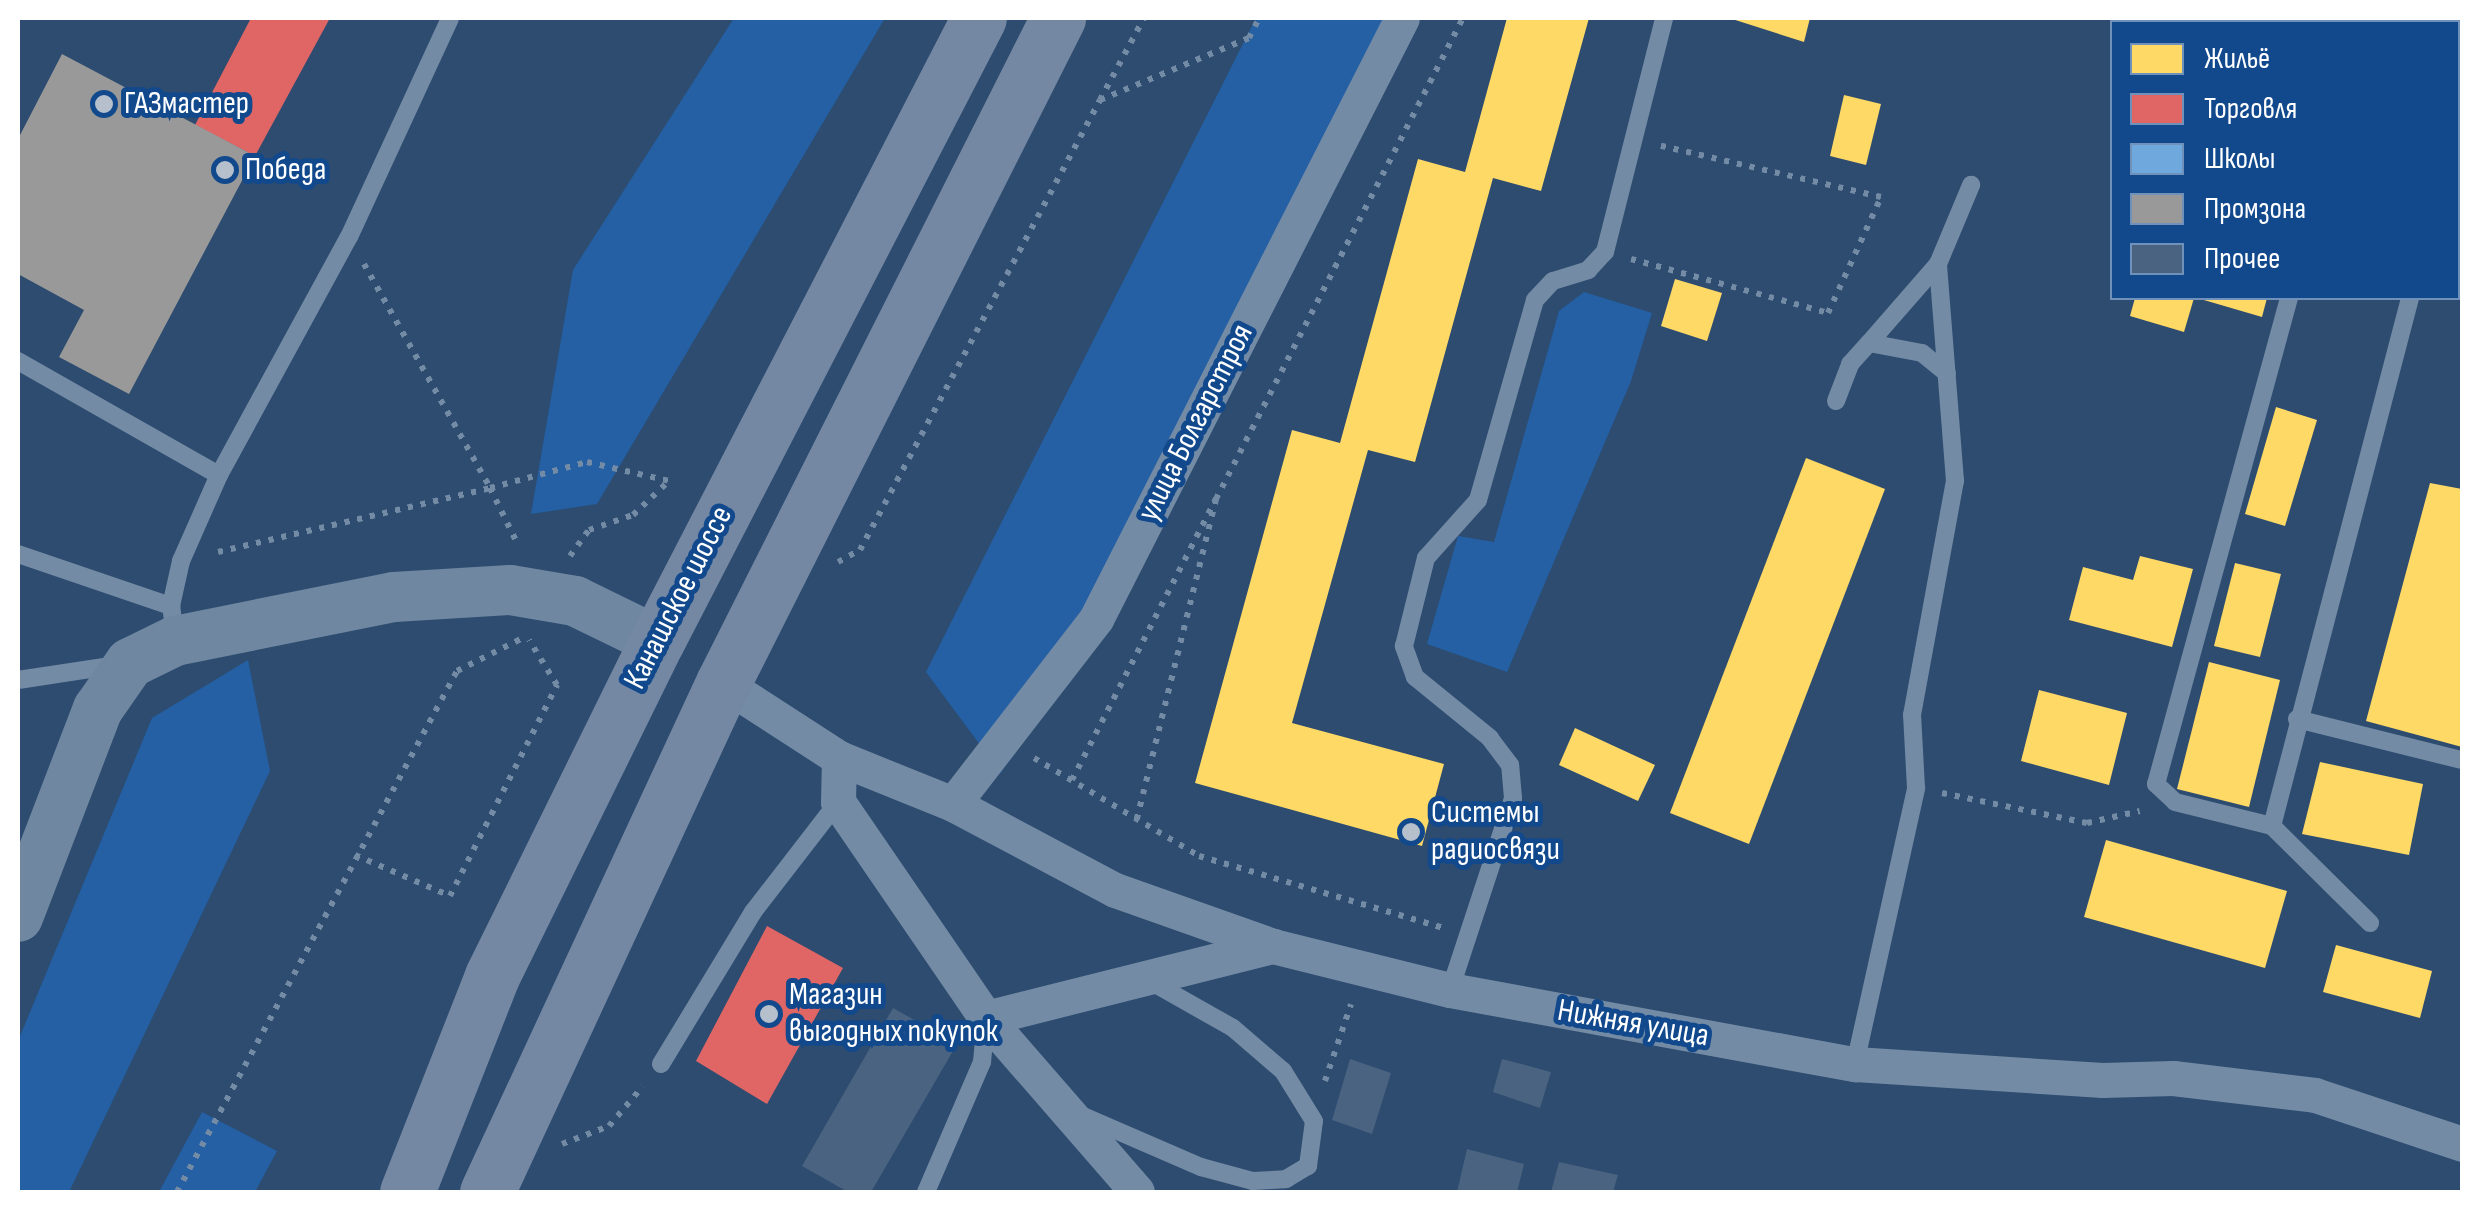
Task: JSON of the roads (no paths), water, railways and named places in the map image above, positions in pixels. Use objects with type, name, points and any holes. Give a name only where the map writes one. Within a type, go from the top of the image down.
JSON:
[{"type":"main road","name":"Канашское шоссе","points":[[408,1192],[492,976],[656,640],[979,18]]},
{"type":"main road","points":[[487,1192],[723,682],[1058,18]]},
{"type":"main road","points":[[656,640],[723,682]]},
{"type":"street","name":"улица Болгарстроя","points":[[953,804],[1007,742],[1096,619],[1402,18]]},
{"type":"street","points":[[18,917],[98,709],[130,663],[173,624],[394,597],[535,615],[574,601],[656,640]]},
{"type":"street","name":"Нижняя улица","points":[[723,682],[839,758],[953,804],[1115,890],[1273,946],[1450,990],[1855,1064],[2102,1080],[2172,1078],[2315,1095],[2462,1144]]},
{"type":"street","points":[[839,758],[838,802],[986,1018],[1137,1192]]},
{"type":"street","points":[[986,1018],[1273,946]]},
{"type":"lane","points":[[18,554],[173,624],[181,561],[219,475],[349,237],[450,18]]},
{"type":"lane","points":[[1450,990],[1513,798],[1510,765],[1490,738],[1415,677],[1404,646],[1426,558],[1478,500],[1535,300],[1554,281],[1588,270],[1605,252],[1664,18]]},
{"type":"lane","points":[[1836,401],[1850,364],[1938,264],[1971,185]]},
{"type":"lane","points":[[1855,1064],[1916,788],[1912,715],[1955,481],[1938,264]]},
{"type":"lane","points":[[2288,300],[2156,784],[2175,802],[2272,826],[2370,924]]},
{"type":"lane","points":[[2272,826],[2409,300]]},
{"type":"lane","points":[[1869,343],[1922,353],[1946,373]]},
{"type":"lane","points":[[18,362],[219,475]]},
{"type":"lane","points":[[18,680],[130,663]]},
{"type":"lane","points":[[2297,719],[2462,760]]},
{"type":"lane","points":[[661,1064],[753,912],[838,802]]},
{"type":"lane","points":[[1064,1108],[1201,1167],[1253,1180],[1286,1179],[1308,1166],[1314,1121],[1283,1071],[1233,1028],[1144,978]]},
{"type":"lane","points":[[926,1192],[982,1062],[986,1018]]},
{"type":"place","name":"ГАЗмастер","points":[[104,104]]},
{"type":"place","name":"Победа","points":[[225,170]]},
{"type":"place","name":"Системы радиосвязи","points":[[1411,832]]},
{"type":"place","name":"Магазин выгодных покупок","points":[[769,1014]]}]
